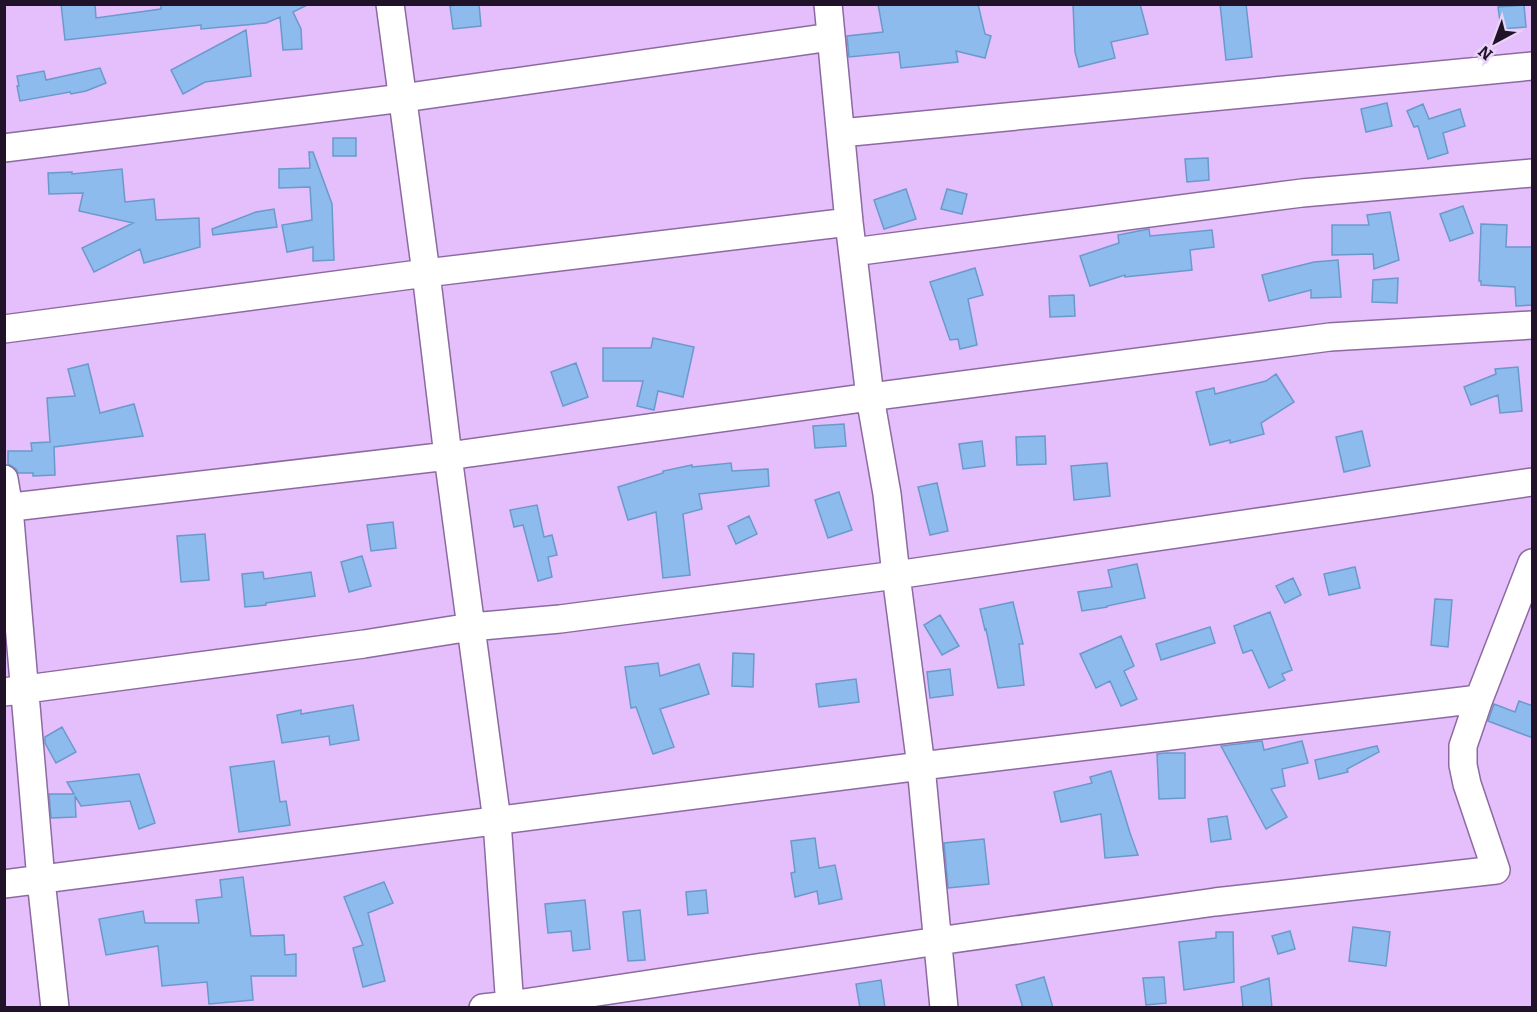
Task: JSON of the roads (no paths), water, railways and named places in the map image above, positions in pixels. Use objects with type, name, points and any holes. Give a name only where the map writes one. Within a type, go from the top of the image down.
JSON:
[{"type":"street","points":[[390,4],[497,821],[501,1007],[1215,902],[1496,870],[1467,784],[1463,765],[1463,746],[1479,699],[1533,563]]},
{"type":"street","points":[[828,4],[849,222],[870,397],[887,494],[921,766],[944,1008]]},
{"type":"street","points":[[4,148],[403,98],[831,37]]},
{"type":"street","points":[[841,133],[1533,66]]},
{"type":"street","points":[[853,252],[1302,193],[1533,173]]},
{"type":"street","points":[[4,329],[426,273],[849,222]]},
{"type":"street","points":[[7,508],[448,456],[870,397],[1330,337],[1533,326]]},
{"type":"street","points":[[4,479],[15,691],[41,880],[55,1008]]},
{"type":"street","points":[[15,691],[352,646],[471,627],[560,619],[896,575],[1533,482]]},
{"type":"street","points":[[4,884],[921,766],[1479,699]]}]
